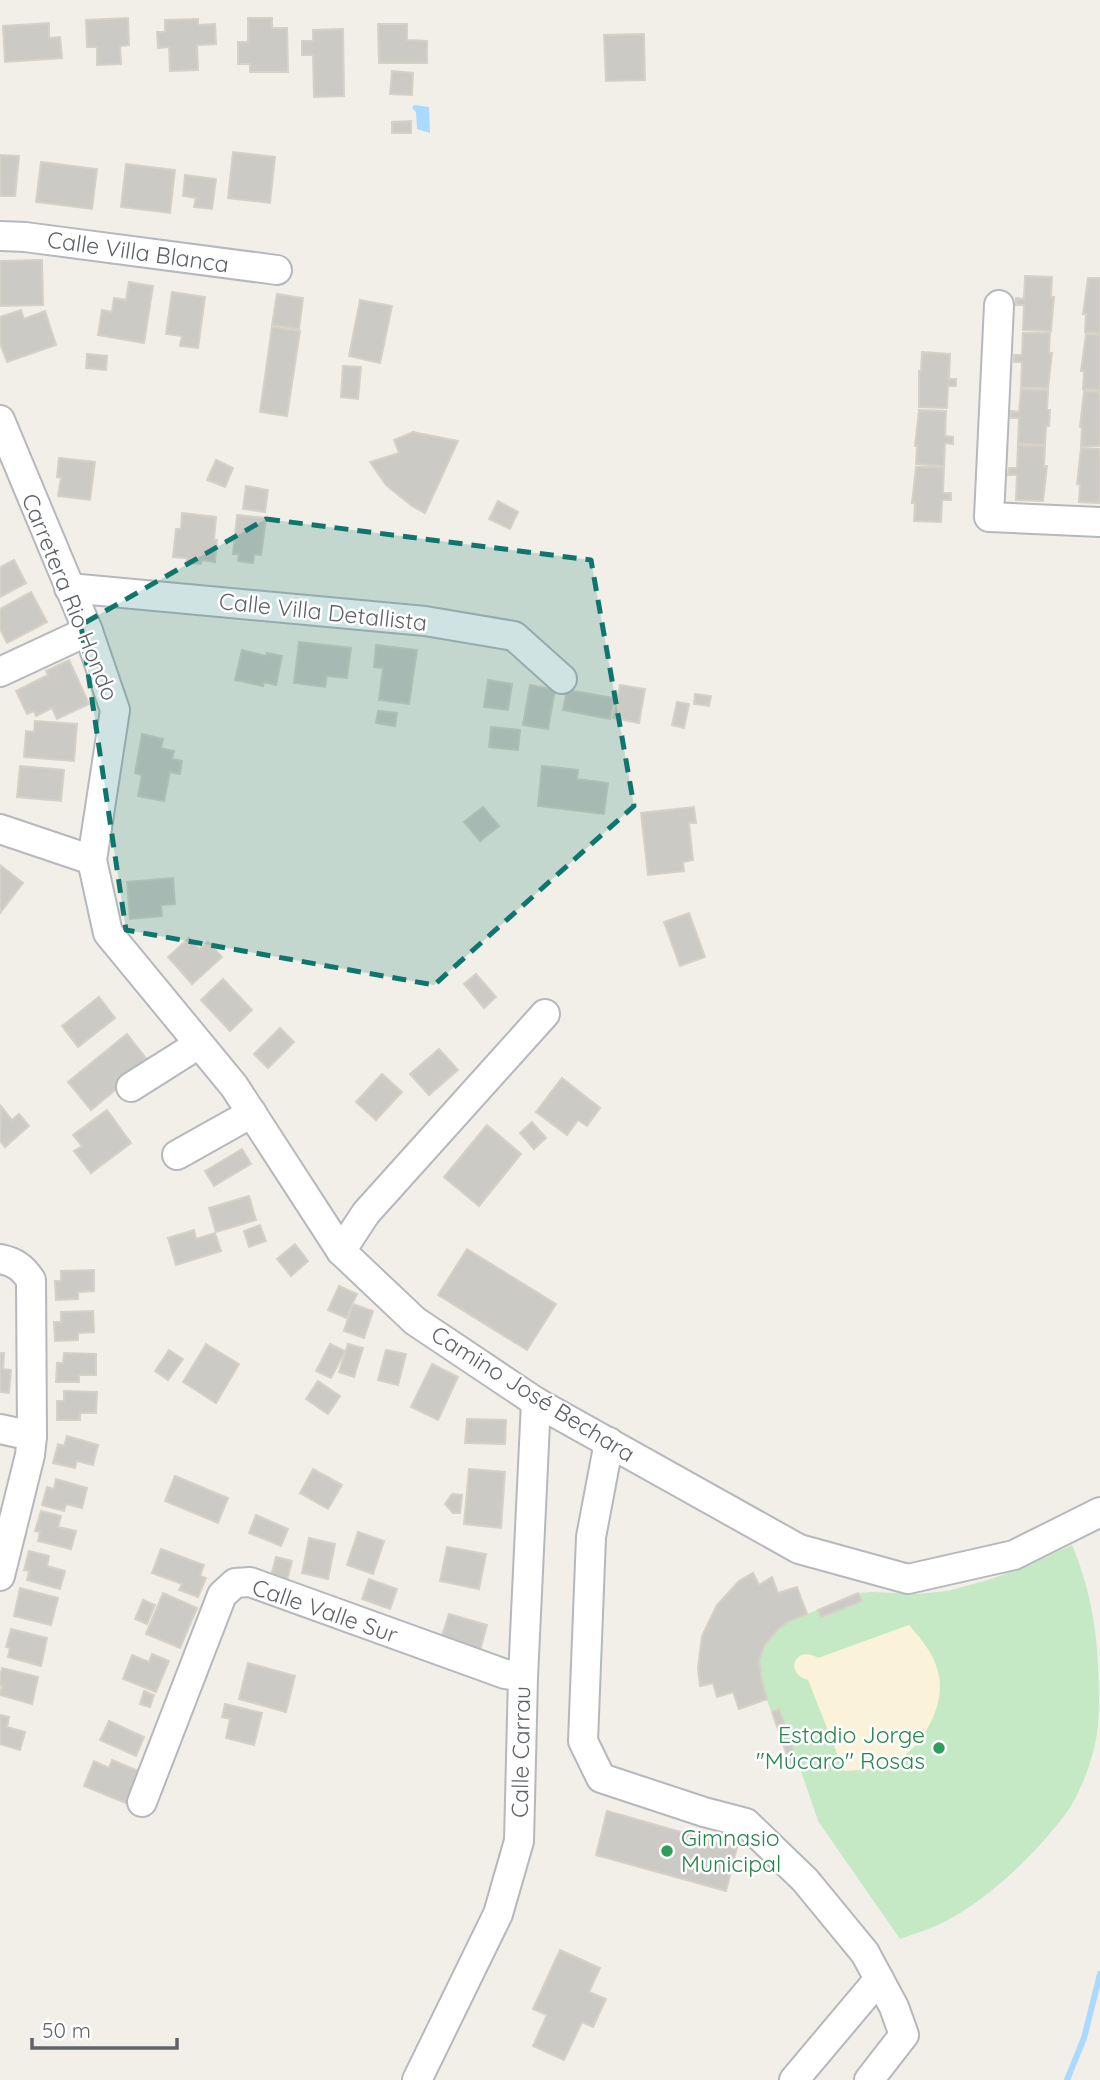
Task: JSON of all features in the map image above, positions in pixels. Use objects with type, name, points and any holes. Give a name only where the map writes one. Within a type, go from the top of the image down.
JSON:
[{"type":"street","name":"Calle Villa Blanca","points":[[0,236],[276,270]]},
{"type":"street","points":[[999,305],[989,517],[1100,522]]},
{"type":"street","name":"Carretera Rio Hondo","points":[[0,421],[88,631],[115,710],[92,860]]},
{"type":"street","name":"Calle Villa Detallista","points":[[69,588],[425,621],[514,636],[562,679]]},
{"type":"street","points":[[0,672],[88,631]]},
{"type":"street","points":[[0,829],[92,860]]},
{"type":"street","name":"Camino José Bechara","points":[[92,860],[108,933],[234,1086],[341,1251],[415,1321],[537,1402],[799,1549],[908,1579],[1014,1555],[1100,1512]]},
{"type":"street","points":[[341,1251],[366,1213],[545,1014]]},
{"type":"street","points":[[131,1087],[200,1044]]},
{"type":"street","points":[[177,1154],[252,1113]]},
{"type":"street","points":[[0,1259],[11,1261],[23,1268],[31,1280],[32,1436],[30,1455],[0,1576]]},
{"type":"street","name":"Calle Carrau","points":[[416,2080],[498,1914],[519,1841],[523,1677],[537,1402]]},
{"type":"street","points":[[0,1429],[32,1436]]},
{"type":"street","points":[[609,1442],[591,1537],[583,1741],[601,1778],[746,1824],[805,1880],[865,1953],[894,2007],[904,2035],[869,2080]]},
{"type":"street","name":"Calle Valle Sur","points":[[142,1802],[222,1595],[234,1583],[250,1582],[505,1674],[523,1677]]},
{"type":"street","points":[[794,2080],[879,1979]]},
{"type":"highlighted area","points":[[266,519],[591,560],[634,806],[434,985],[126,930],[81,625]]},
{"type":"green space","name":"Estadio Jorge ''Múcaro'' Rosas","points":[[1072,1545],[1083,1573],[1090,1603],[1098,1672],[1097,1733],[1082,1784],[1055,1828],[1010,1875],[957,1915],[900,1939],[818,1821],[798,1762],[790,1764],[767,1700],[739,1709],[733,1692],[717,1697],[713,1683],[700,1686],[700,1653],[709,1621],[727,1594],[753,1573],[760,1584],[772,1577],[778,1593],[797,1587],[807,1614],[858,1593],[918,1594],[947,1591],[1027,1566]]},
{"type":"sand","points":[[909,1625],[924,1643],[939,1676],[939,1700],[930,1724],[907,1754],[897,1760],[878,1767],[844,1771],[808,1680],[796,1671],[795,1661],[804,1654],[818,1658]]},
{"type":"water","points":[[414,105],[429,107],[430,133],[417,129],[416,112],[412,108]]},
{"type":"building","points":[[128,18],[129,45],[120,46],[121,64],[97,65],[97,47],[87,47],[86,20]]},
{"type":"building","points":[[248,18],[272,18],[272,28],[287,28],[288,72],[250,72],[250,64],[238,64],[238,42],[248,42]]},
{"type":"building","points":[[198,19],[198,25],[215,24],[216,44],[197,45],[198,70],[170,71],[169,47],[158,48],[157,32],[165,32],[165,20]]},
{"type":"building","points":[[49,23],[49,38],[60,37],[62,58],[5,62],[3,26]]},
{"type":"building","points":[[378,24],[407,24],[407,40],[427,41],[427,63],[379,63]]},
{"type":"building","points":[[343,29],[344,96],[314,97],[313,55],[302,55],[302,41],[313,41],[313,30]]},
{"type":"building","points":[[644,34],[645,80],[606,81],[604,35]]},
{"type":"building","points":[[392,71],[413,73],[412,95],[390,94]]},
{"type":"building","points":[[411,121],[411,133],[392,133],[392,122]]},
{"type":"building","points":[[233,152],[275,157],[270,203],[228,198]]},
{"type":"building","points":[[0,155],[19,156],[15,196],[0,196]]},
{"type":"building","points":[[41,162],[97,169],[92,209],[36,202]]},
{"type":"building","points":[[126,164],[175,170],[170,213],[121,207]]},
{"type":"building","points":[[185,175],[216,179],[212,209],[194,207],[196,198],[183,196]]},
{"type":"building","points":[[42,260],[43,305],[0,306],[0,261]]},
{"type":"building","points":[[1025,276],[1052,277],[1051,297],[1054,297],[1051,331],[1023,330],[1024,305],[1016,305],[1016,298],[1024,299]]},
{"type":"building","points":[[1088,278],[1100,278],[1100,333],[1085,332],[1086,314],[1083,314]]},
{"type":"building","points":[[129,282],[153,286],[144,343],[98,335],[102,310],[112,312],[114,298],[126,300]]},
{"type":"building","points":[[172,292],[205,297],[198,348],[180,346],[182,336],[166,334]]},
{"type":"building","points":[[277,294],[303,298],[299,329],[272,325]]},
{"type":"building","points":[[360,300],[392,306],[380,363],[349,356]]},
{"type":"building","points":[[21,310],[24,319],[45,311],[56,345],[7,362],[0,343],[0,317]]},
{"type":"building","points":[[272,327],[300,331],[287,416],[260,412]]},
{"type":"building","points":[[1023,333],[1050,333],[1049,353],[1052,353],[1048,388],[1021,387],[1022,362],[1014,362],[1014,355],[1022,355]]},
{"type":"building","points":[[1086,334],[1100,335],[1100,390],[1083,389],[1084,371],[1081,371]]},
{"type":"building","points":[[922,352],[950,354],[949,379],[956,379],[956,386],[948,386],[947,408],[919,407]]},
{"type":"building","points":[[87,354],[107,356],[106,370],[86,368]]},
{"type":"building","points":[[343,366],[361,367],[358,399],[341,397]]},
{"type":"building","points":[[1021,389],[1048,390],[1047,410],[1050,410],[1045,445],[1018,443],[1019,418],[1011,418],[1011,411],[1019,412]]},
{"type":"building","points":[[1084,391],[1100,392],[1100,446],[1081,446]]},
{"type":"building","points":[[919,410],[946,411],[945,436],[953,437],[953,444],[945,443],[944,466],[916,464]]},
{"type":"building","points":[[413,432],[458,441],[425,513],[386,485],[370,462],[399,453],[394,440]]},
{"type":"building","points":[[1018,445],[1045,446],[1044,466],[1047,466],[1043,501],[1016,500],[1017,475],[1008,475],[1009,468],[1017,468]]},
{"type":"building","points":[[1081,448],[1100,449],[1100,503],[1079,502],[1080,484],[1077,484]]},
{"type":"building","points":[[59,458],[95,462],[90,500],[58,496],[61,478],[57,477]]},
{"type":"building","points":[[216,460],[233,468],[225,487],[207,480]]},
{"type":"building","points":[[916,467],[944,467],[943,493],[951,493],[951,500],[942,500],[941,522],[914,521],[915,503],[912,503]]},
{"type":"building","points":[[246,486],[268,490],[265,512],[243,509]]},
{"type":"building","points":[[498,501],[518,512],[510,529],[489,519]]},
{"type":"building","points":[[182,513],[216,517],[215,562],[202,560],[201,564],[186,563],[187,558],[173,557],[176,529],[181,529]]},
{"type":"building","points":[[237,515],[266,518],[261,555],[254,554],[253,563],[238,561],[239,554],[233,554]]},
{"type":"building","points":[[14,560],[26,583],[0,597],[0,567]]},
{"type":"building","points":[[31,592],[47,622],[7,643],[0,629],[0,609]]},
{"type":"building","points":[[299,642],[351,648],[347,678],[327,676],[325,687],[294,683]]},
{"type":"building","points":[[376,645],[417,650],[409,704],[379,700],[383,668],[374,667]]},
{"type":"building","points":[[242,650],[266,656],[267,653],[282,656],[276,685],[264,682],[263,686],[235,680]]},
{"type":"building","points":[[69,660],[89,704],[57,719],[52,708],[36,716],[34,711],[27,714],[16,691],[48,675],[46,671]]},
{"type":"building","points":[[488,680],[512,684],[508,710],[484,707]]},
{"type":"building","points":[[530,685],[555,690],[548,729],[523,725]]},
{"type":"building","points":[[620,685],[645,689],[639,723],[613,718]]},
{"type":"building","points":[[567,690],[614,698],[610,719],[563,710]]},
{"type":"building","points":[[695,694],[711,696],[709,706],[694,704]]},
{"type":"building","points":[[677,702],[689,704],[684,728],[672,725]]},
{"type":"building","points":[[378,711],[397,713],[395,726],[376,723]]},
{"type":"building","points":[[35,721],[77,724],[74,761],[24,757],[26,731],[34,732]]},
{"type":"building","points":[[491,727],[520,730],[518,750],[489,747]]},
{"type":"building","points":[[142,734],[163,739],[161,748],[174,751],[172,759],[182,761],[180,774],[170,772],[164,801],[138,796],[142,775],[135,773]]},
{"type":"building","points":[[20,766],[64,770],[61,801],[17,797]]},
{"type":"building","points":[[542,766],[578,770],[577,779],[608,783],[604,814],[538,806]]},
{"type":"building","points":[[483,807],[499,826],[480,841],[464,822]]},
{"type":"building","points":[[694,807],[696,823],[689,823],[693,860],[683,862],[684,871],[648,875],[641,813]]},
{"type":"building","points":[[0,865],[23,883],[0,913]]},
{"type":"building","points":[[173,878],[175,904],[161,905],[162,916],[130,919],[127,882]]},
{"type":"building","points":[[689,913],[705,957],[680,966],[664,922]]},
{"type":"building","points":[[189,938],[199,949],[208,942],[222,957],[192,984],[168,957]]},
{"type":"building","points":[[476,974],[496,997],[484,1008],[464,984]]},
{"type":"building","points":[[223,979],[252,1010],[230,1031],[201,1000]]},
{"type":"building","points":[[99,997],[115,1018],[78,1047],[62,1026]]},
{"type":"building","points":[[280,1028],[294,1042],[268,1068],[254,1054]]},
{"type":"building","points":[[127,1034],[149,1062],[91,1110],[68,1082]]},
{"type":"building","points":[[439,1049],[458,1070],[429,1095],[410,1074]]},
{"type":"building","points":[[382,1074],[402,1092],[376,1120],[356,1102]]},
{"type":"building","points":[[562,1078],[600,1108],[587,1126],[578,1120],[567,1135],[536,1112]]},
{"type":"building","points":[[1,1106],[12,1120],[19,1114],[29,1126],[5,1147],[0,1141]]},
{"type":"building","points":[[107,1110],[131,1143],[91,1173],[74,1151],[82,1146],[73,1135]]},
{"type":"building","points":[[532,1122],[546,1138],[534,1149],[520,1133]]},
{"type":"building","points":[[487,1125],[521,1154],[479,1206],[444,1177]]},
{"type":"building","points":[[242,1149],[251,1164],[214,1186],[205,1171]]},
{"type":"building","points":[[249,1196],[256,1220],[216,1232],[209,1208]]},
{"type":"building","points":[[260,1225],[266,1241],[249,1247],[244,1231]]},
{"type":"building","points":[[194,1230],[196,1239],[215,1233],[221,1251],[176,1265],[168,1238]]},
{"type":"building","points":[[295,1244],[308,1261],[291,1276],[277,1259]]},
{"type":"building","points":[[467,1249],[556,1304],[527,1350],[438,1295]]},
{"type":"building","points":[[94,1270],[94,1291],[78,1292],[78,1299],[56,1300],[55,1281],[61,1281],[61,1271]]},
{"type":"building","points":[[339,1286],[357,1294],[346,1318],[328,1310]]},
{"type":"building","points":[[353,1304],[373,1311],[364,1338],[344,1331]]},
{"type":"building","points":[[93,1311],[94,1332],[78,1333],[78,1340],[55,1341],[54,1322],[61,1322],[61,1312]]},
{"type":"building","points":[[206,1344],[239,1364],[216,1403],[183,1382]]},
{"type":"building","points":[[330,1344],[345,1351],[331,1378],[316,1371]]},
{"type":"building","points":[[348,1344],[363,1348],[354,1377],[339,1372]]},
{"type":"building","points":[[169,1350],[183,1359],[168,1380],[155,1371]]},
{"type":"building","points":[[386,1350],[406,1354],[398,1385],[378,1380]]},
{"type":"building","points":[[0,1353],[4,1353],[3,1369],[11,1370],[9,1393],[0,1392]]},
{"type":"building","points":[[64,1353],[96,1354],[96,1375],[79,1375],[79,1382],[56,1382],[57,1363],[63,1363]]},
{"type":"building","points":[[432,1364],[458,1377],[438,1420],[411,1407]]},
{"type":"building","points":[[318,1381],[340,1396],[328,1414],[306,1399]]},
{"type":"building","points":[[64,1391],[97,1392],[96,1413],[80,1413],[80,1420],[57,1420],[57,1401],[64,1401]]},
{"type":"building","points":[[467,1419],[506,1420],[505,1444],[465,1443]]},
{"type":"building","points":[[67,1436],[98,1445],[93,1465],[77,1461],[75,1468],[53,1463],[58,1444],[64,1446]]},
{"type":"building","points":[[313,1469],[342,1485],[328,1509],[300,1493]]},
{"type":"building","points":[[469,1469],[505,1472],[501,1528],[464,1524]]},
{"type":"building","points":[[175,1476],[228,1498],[218,1523],[165,1501]]},
{"type":"building","points":[[56,1479],[87,1488],[82,1508],[66,1504],[64,1511],[42,1505],[47,1487],[54,1489]]},
{"type":"building","points":[[452,1494],[462,1495],[460,1513],[453,1513],[445,1504]]},
{"type":"building","points":[[41,1511],[61,1516],[58,1527],[76,1531],[71,1549],[38,1541],[40,1532],[35,1531]]},
{"type":"building","points":[[256,1515],[288,1529],[281,1546],[249,1533]]},
{"type":"building","points":[[358,1532],[384,1541],[373,1574],[347,1565]]},
{"type":"building","points":[[309,1538],[335,1544],[328,1579],[302,1573]]},
{"type":"building","points":[[447,1547],[486,1554],[479,1589],[440,1581]]},
{"type":"building","points":[[161,1549],[204,1565],[200,1576],[206,1578],[198,1597],[179,1590],[182,1584],[152,1573]]},
{"type":"building","points":[[29,1551],[49,1556],[47,1566],[65,1571],[60,1589],[27,1580],[29,1571],[24,1570]]},
{"type":"building","points":[[276,1557],[292,1561],[286,1584],[270,1580]]},
{"type":"building","points":[[753,1573],[759,1585],[772,1577],[778,1593],[797,1587],[807,1614],[789,1621],[765,1644],[759,1661],[767,1699],[739,1709],[733,1692],[717,1697],[713,1683],[700,1686],[698,1668],[702,1636],[717,1605],[739,1581]]},
{"type":"building","points":[[369,1579],[397,1589],[390,1609],[362,1599]]},
{"type":"building","points":[[20,1588],[58,1598],[51,1625],[14,1616]]},
{"type":"building","points":[[163,1593],[197,1608],[180,1648],[146,1634]]},
{"type":"building","points":[[858,1593],[862,1601],[821,1617],[818,1610]]},
{"type":"building","points":[[143,1600],[155,1605],[147,1624],[135,1619]]},
{"type":"building","points":[[449,1614],[487,1625],[479,1654],[440,1642]]},
{"type":"building","points":[[11,1629],[47,1638],[41,1666],[8,1657],[10,1648],[6,1647]]},
{"type":"building","points":[[152,1654],[169,1661],[156,1692],[123,1679],[132,1655],[149,1662]]},
{"type":"building","points":[[248,1663],[295,1676],[286,1712],[239,1699]]},
{"type":"building","points":[[2,1668],[38,1677],[32,1704],[0,1695]]},
{"type":"building","points":[[144,1691],[154,1695],[150,1707],[140,1704]]},
{"type":"building","points":[[225,1704],[262,1713],[254,1745],[226,1738],[230,1719],[222,1717]]},
{"type":"building","points":[[779,1709],[797,1761],[790,1764],[772,1712]]},
{"type":"building","points":[[0,1715],[9,1717],[7,1727],[25,1732],[20,1750],[0,1744]]},
{"type":"building","points":[[109,1721],[144,1737],[136,1756],[100,1740]]},
{"type":"building","points":[[112,1760],[141,1772],[128,1804],[84,1786],[94,1761],[109,1768]]},
{"type":"building","name":"Gimnasio Municipal","points":[[607,1811],[737,1848],[726,1891],[596,1855]]},
{"type":"building","points":[[560,1950],[600,1968],[589,1992],[606,1999],[593,2027],[582,2022],[564,2060],[533,2046],[547,2015],[533,2009]]},
{"type":"waterway","points":[[1067,2080],[1084,2038],[1100,1974]]},
{"type":"place","name":"Estadio Jorge ''Múcaro'' Rosas","points":[[939,1748]]},
{"type":"place","name":"Gimnasio Municipal","points":[[667,1851]]}]
